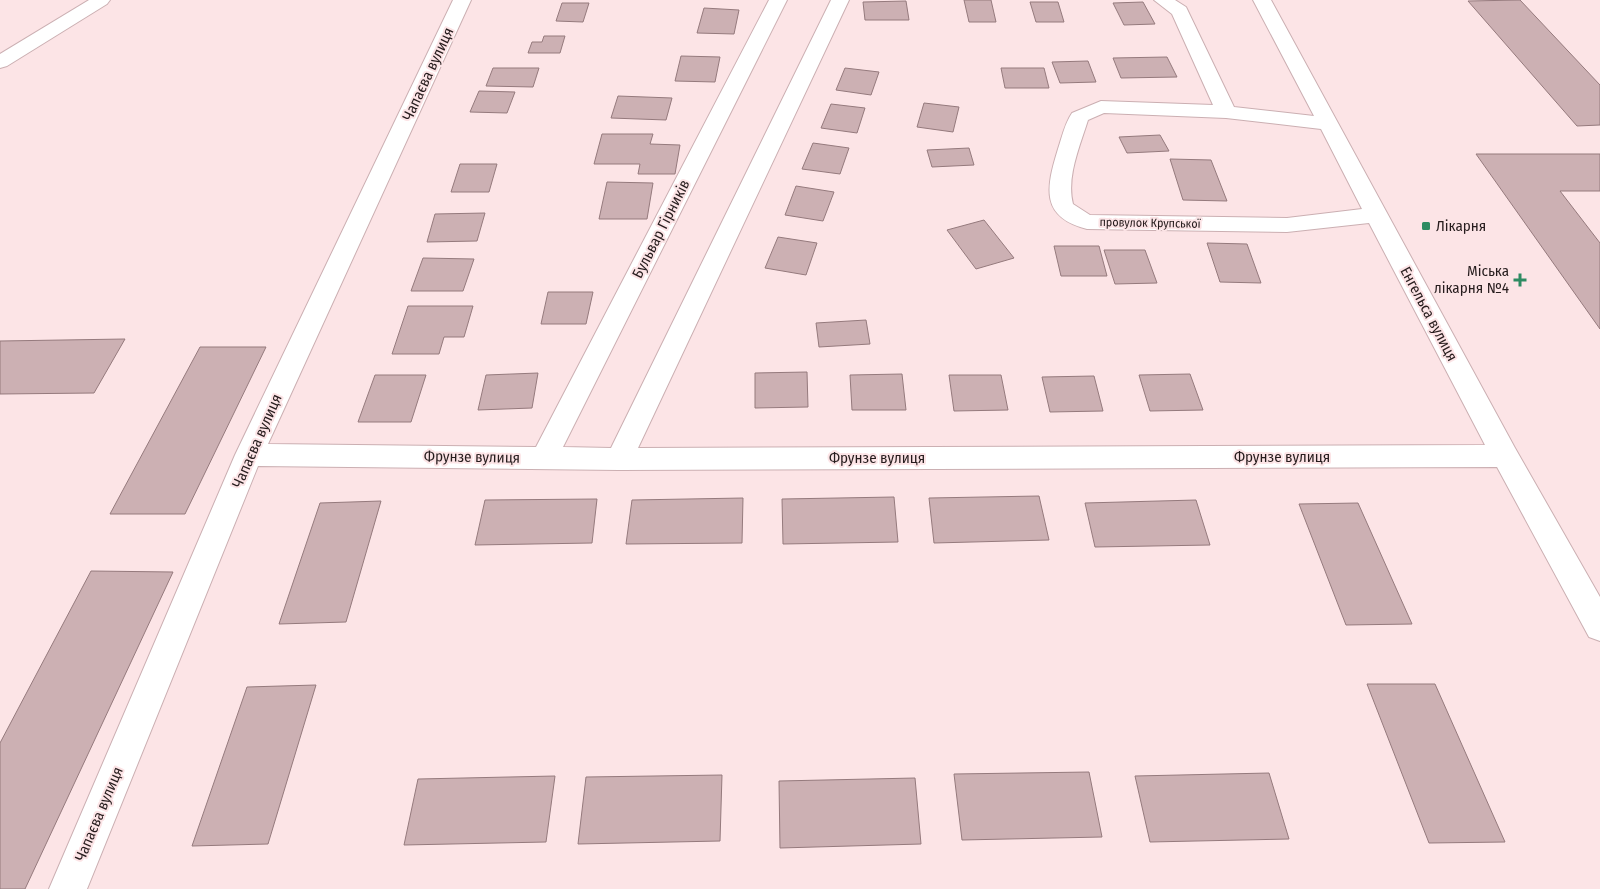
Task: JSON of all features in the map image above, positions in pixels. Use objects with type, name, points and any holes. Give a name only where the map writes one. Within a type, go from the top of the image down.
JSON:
[{"type":"street","points":[[0,62],[101,0]]},
{"type":"street","name":"Чапаєва вулиця","points":[[68,889],[249,455],[462,0]]},
{"type":"street","name":"Бульвар Гірників","points":[[544,458],[778,0]]},
{"type":"street","points":[[619,459],[840,0]]},
{"type":"street","points":[[1163,0],[1180,11],[1226,112]]},
{"type":"street","name":"Енгельса вулиця","points":[[1262,0],[1505,456],[1600,627]]},
{"type":"street","name":"провулок Крупської","points":[[1328,124],[1226,112],[1101,107],[1079,117],[1059,188],[1061,204],[1068,212],[1087,222],[1286,225],[1376,215]]},
{"type":"street","name":"Фрунзе вулиця","points":[[249,455],[619,459],[1505,456]]},
{"type":"building","points":[[964,0],[991,0],[996,22],[969,22]]},
{"type":"building","points":[[1520,0],[1600,85],[1600,125],[1577,126],[1468,1]]},
{"type":"building","points":[[906,1],[909,20],[865,20],[863,2]]},
{"type":"building","points":[[1030,2],[1058,2],[1064,22],[1036,22]]},
{"type":"building","points":[[1143,2],[1155,24],[1124,25],[1113,3]]},
{"type":"building","points":[[562,3],[589,3],[583,22],[556,21]]},
{"type":"building","points":[[704,8],[739,10],[734,34],[697,33]]},
{"type":"building","points":[[544,36],[565,36],[560,53],[528,53],[532,42],[542,42]]},
{"type":"building","points":[[681,56],[720,57],[715,82],[675,81]]},
{"type":"building","points":[[1167,57],[1177,77],[1121,78],[1113,58]]},
{"type":"building","points":[[1088,61],[1096,82],[1060,83],[1052,62]]},
{"type":"building","points":[[493,68],[539,68],[533,87],[486,86]]},
{"type":"building","points":[[845,68],[879,72],[871,95],[836,90]]},
{"type":"building","points":[[1001,68],[1044,68],[1049,88],[1005,88]]},
{"type":"building","points":[[479,91],[515,92],[507,113],[470,112]]},
{"type":"building","points":[[618,96],[672,98],[666,120],[611,118]]},
{"type":"building","points":[[924,103],[959,107],[953,132],[917,127]]},
{"type":"building","points":[[831,104],[865,108],[857,133],[821,128]]},
{"type":"building","points":[[602,134],[653,134],[650,144],[680,145],[675,174],[638,174],[640,164],[594,164]]},
{"type":"building","points":[[1160,135],[1169,151],[1127,153],[1119,137]]},
{"type":"building","points":[[813,143],[849,148],[840,174],[802,169]]},
{"type":"building","points":[[969,148],[974,165],[932,167],[927,150]]},
{"type":"building","points":[[1476,154],[1600,154],[1600,191],[1560,191],[1600,243],[1600,329]]},
{"type":"building","points":[[1170,159],[1211,160],[1227,201],[1183,200]]},
{"type":"building","points":[[460,164],[497,164],[489,192],[451,192]]},
{"type":"building","points":[[607,182],[653,183],[647,219],[599,219]]},
{"type":"building","points":[[796,186],[834,192],[823,221],[785,215]]},
{"type":"building","points":[[485,213],[477,241],[427,242],[435,214]]},
{"type":"building","points":[[984,220],[1014,258],[976,269],[947,230]]},
{"type":"building","points":[[778,237],[817,243],[806,275],[765,268]]},
{"type":"building","points":[[1207,243],[1247,244],[1261,283],[1220,282]]},
{"type":"building","points":[[1054,246],[1099,246],[1107,276],[1061,276]]},
{"type":"building","points":[[1104,250],[1145,250],[1157,283],[1115,284]]},
{"type":"building","points":[[423,258],[474,259],[463,291],[411,291]]},
{"type":"building","points":[[548,292],[593,292],[586,324],[541,324]]},
{"type":"building","points":[[408,306],[473,306],[464,337],[444,337],[439,354],[392,354]]},
{"type":"building","points":[[866,320],[870,344],[819,347],[816,323]]},
{"type":"building","points":[[125,339],[94,393],[0,394],[0,341]]},
{"type":"building","points":[[200,347],[266,347],[185,514],[110,514]]},
{"type":"building","points":[[807,372],[808,407],[755,408],[755,373]]},
{"type":"building","points":[[538,373],[532,408],[478,410],[486,375]]},
{"type":"building","points":[[902,374],[906,410],[852,410],[850,375]]},
{"type":"building","points":[[1190,374],[1203,410],[1150,411],[1139,375]]},
{"type":"building","points":[[375,375],[426,375],[411,422],[358,422]]},
{"type":"building","points":[[949,375],[1001,375],[1008,410],[954,411]]},
{"type":"building","points":[[1094,376],[1103,411],[1050,412],[1042,377]]},
{"type":"building","points":[[1039,496],[1049,540],[934,543],[929,498]]},
{"type":"building","points":[[894,497],[898,542],[783,544],[782,499]]},
{"type":"building","points":[[743,498],[742,543],[626,544],[632,500]]},
{"type":"building","points":[[597,499],[592,543],[475,545],[485,500]]},
{"type":"building","points":[[1196,500],[1210,545],[1095,547],[1085,503]]},
{"type":"building","points":[[381,501],[346,622],[279,624],[320,503]]},
{"type":"building","points":[[1358,503],[1412,624],[1346,625],[1299,504]]},
{"type":"building","points":[[91,571],[173,572],[25,889],[0,889],[0,743]]},
{"type":"building","points":[[1367,684],[1435,684],[1505,842],[1429,843]]},
{"type":"building","points":[[316,685],[268,844],[192,846],[247,687]]},
{"type":"building","points":[[1089,772],[1102,837],[962,840],[954,774]]},
{"type":"building","points":[[1269,773],[1289,839],[1150,842],[1135,776]]},
{"type":"building","points":[[722,775],[720,841],[578,844],[586,777]]},
{"type":"building","points":[[555,776],[546,842],[404,845],[418,779]]},
{"type":"building","points":[[915,778],[921,844],[780,848],[779,781]]},
{"type":"place","name":"Лікарня","points":[[1426,226]]},
{"type":"place","name":"Міська лікарня №4","points":[[1520,280]]}]
